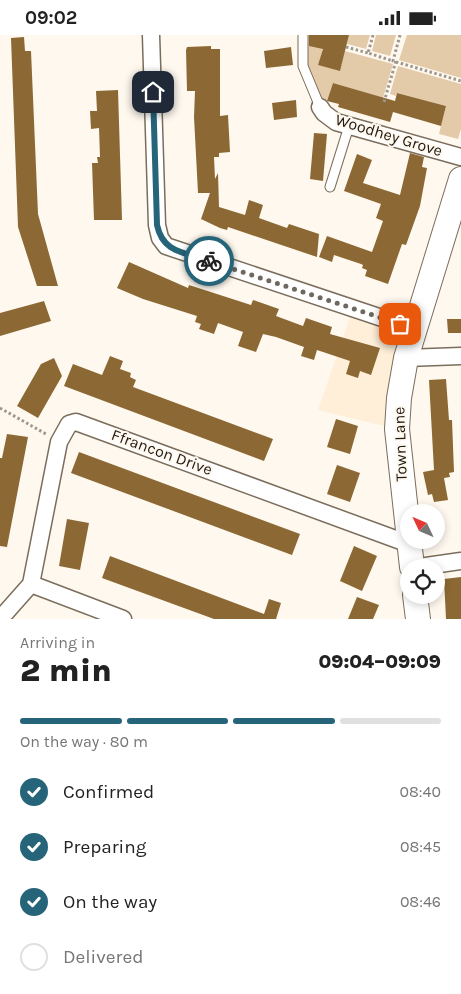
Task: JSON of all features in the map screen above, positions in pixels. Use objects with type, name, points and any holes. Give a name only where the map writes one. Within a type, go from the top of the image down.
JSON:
[{"type":"main road","name":"Town Lane","points":[[405,504],[397,429],[398,398],[406,358],[460,188]]},
{"type":"main road","points":[[417,604],[418,619]]},
{"type":"street","points":[[151,35],[157,225],[160,238],[166,246],[415,329]]},
{"type":"street","name":"Woodhey Grove","points":[[320,107],[324,113],[336,122],[461,157]]},
{"type":"street","points":[[406,358],[461,356]]},
{"type":"street","name":"Ffrancon Drive","points":[[31,584],[59,442],[69,424],[76,421],[400,541]]},
{"type":"street","points":[[445,563],[461,561]]},
{"type":"street","points":[[0,619],[31,584],[123,619]]},
{"type":"lane","points":[[303,35],[303,66],[320,107]]},
{"type":"lane","points":[[330,187],[349,125]]},
{"type":"path","points":[[368,53],[373,35]]},
{"type":"path","points":[[384,102],[400,35]]},
{"type":"path","points":[[346,47],[461,81]]},
{"type":"path","points":[[0,408],[59,442]]},
{"type":"shaded area","points":[[303,35],[326,35],[319,65],[340,70],[345,51],[393,64],[383,98],[333,83],[327,101],[320,107],[303,66]]},
{"type":"shaded area","points":[[349,35],[370,35],[366,49],[347,44]]},
{"type":"shaded area","points":[[376,35],[396,35],[390,56],[372,51]]},
{"type":"shaded area","points":[[407,35],[461,35],[461,78],[399,60]]},
{"type":"shaded area","points":[[398,66],[461,84],[461,129],[458,139],[439,134],[446,106],[397,93],[396,96],[390,94]]},
{"type":"shaded area","points":[[353,309],[415,329],[397,429],[318,410]]},
{"type":"building","points":[[309,35],[349,35],[340,71],[318,65],[323,49],[309,46]]},
{"type":"building","points":[[24,37],[25,51],[31,51],[38,214],[58,286],[37,286],[18,227],[11,38]]},
{"type":"building","points":[[211,46],[211,49],[220,49],[220,116],[228,115],[230,152],[219,153],[219,157],[214,157],[215,179],[218,173],[219,207],[245,215],[249,200],[263,205],[259,218],[287,228],[289,224],[319,234],[317,257],[228,227],[227,230],[220,228],[201,219],[210,193],[198,193],[194,117],[195,91],[187,91],[186,50],[187,47]]},
{"type":"building","points":[[291,47],[293,65],[266,68],[264,51]]},
{"type":"building","points":[[333,83],[395,101],[397,93],[446,106],[441,126],[393,112],[390,122],[338,107],[339,104],[327,101]]},
{"type":"building","points":[[118,90],[122,220],[94,220],[92,163],[98,163],[97,157],[100,157],[99,128],[91,129],[90,111],[97,111],[96,91]]},
{"type":"building","points":[[296,100],[297,117],[274,120],[272,103]]},
{"type":"building","points":[[314,133],[327,134],[323,181],[310,179]]},
{"type":"building","points":[[410,153],[424,157],[422,167],[427,168],[420,206],[406,245],[402,244],[388,284],[365,276],[367,270],[362,268],[363,265],[361,264],[334,255],[332,262],[319,257],[327,236],[372,252],[383,221],[376,218],[381,204],[344,191],[357,154],[372,160],[363,183],[400,195]]},
{"type":"building","points":[[129,262],[188,288],[189,285],[251,305],[253,300],[279,309],[276,316],[303,326],[306,318],[332,327],[330,334],[380,348],[371,375],[360,371],[358,378],[346,374],[350,361],[317,350],[314,360],[301,356],[304,347],[276,337],[263,334],[256,352],[238,346],[243,332],[218,323],[214,334],[199,329],[201,324],[195,322],[197,316],[143,299],[117,288]]},
{"type":"building","points":[[44,301],[51,321],[0,336],[0,313]]},
{"type":"building","points":[[447,319],[461,319],[461,333],[448,333]]},
{"type":"building","points":[[110,356],[123,361],[120,369],[131,373],[130,377],[136,380],[133,387],[273,439],[264,461],[64,386],[73,364],[102,375]]},
{"type":"building","points":[[54,358],[62,376],[38,418],[17,406],[41,364]]},
{"type":"building","points":[[446,379],[449,420],[452,420],[454,472],[449,473],[450,477],[444,478],[448,500],[434,502],[432,494],[428,495],[423,472],[434,470],[429,380]]},
{"type":"building","points":[[336,419],[358,426],[350,454],[327,447]]},
{"type":"building","points":[[7,434],[28,437],[7,547],[0,546],[0,458],[2,458]]},
{"type":"building","points":[[79,452],[300,534],[292,555],[71,473]]},
{"type":"building","points":[[337,465],[360,473],[350,502],[327,494]]},
{"type":"building","points":[[67,519],[89,523],[80,570],[59,566]]},
{"type":"building","points":[[354,546],[377,556],[362,591],[340,581]]},
{"type":"building","points":[[110,556],[264,614],[269,599],[281,603],[276,619],[214,619],[102,578]]},
{"type":"building","points":[[461,577],[461,619],[446,619],[445,579]]},
{"type":"building","points":[[357,597],[379,605],[373,619],[348,619]]},
{"type":"way so far","points":[[209,261],[400,324]]},
{"type":"route","points":[[153,92],[157,225],[160,238],[166,246],[209,261]]}]
